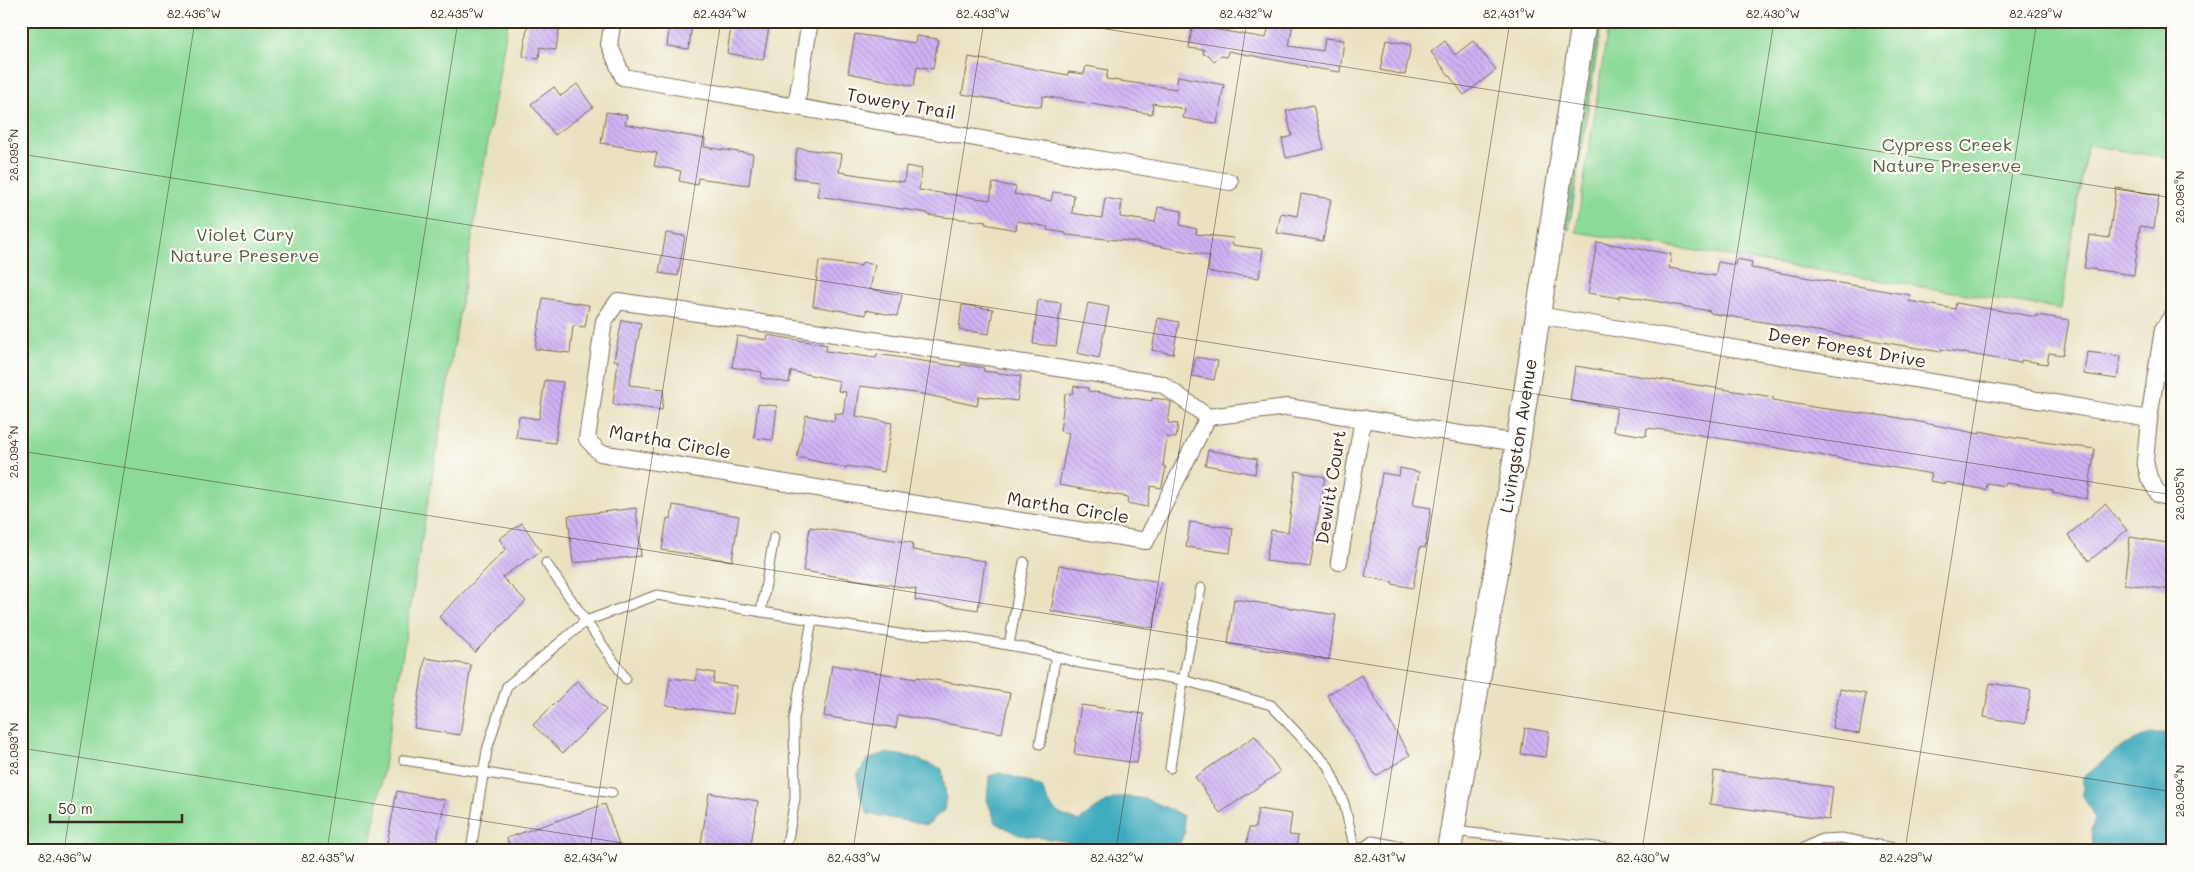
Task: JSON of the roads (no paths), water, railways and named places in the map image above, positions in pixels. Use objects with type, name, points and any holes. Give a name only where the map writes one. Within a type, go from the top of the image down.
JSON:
[{"type":"street","name":"Towery Trail","points":[[613,21],[609,44],[623,77],[1230,182]]},
{"type":"street","points":[[796,106],[810,21]]},
{"type":"street","name":"Livingston Avenue","points":[[1451,840],[1518,443],[1584,21]]},
{"type":"street","name":"Martha Circle","points":[[618,301],[1162,384],[1208,416],[1146,541],[600,453],[587,439],[604,321],[618,301]]},
{"type":"street","points":[[2173,315],[2163,329],[2149,419],[2145,461],[2149,478],[2159,496],[2173,498]]},
{"type":"street","name":"Deer Forest Drive","points":[[1538,316],[2149,419]]},
{"type":"street","points":[[1208,416],[1288,407],[1518,443]]},
{"type":"street","name":"Dewitt Court","points":[[1339,562],[1362,418]]},
{"type":"lane","points":[[761,612],[774,537]]},
{"type":"lane","points":[[1009,645],[1024,562]]},
{"type":"lane","points":[[546,563],[626,679]]},
{"type":"lane","points":[[1170,768],[1201,588]]},
{"type":"lane","points":[[471,850],[487,750],[507,686],[586,621],[657,595],[905,635],[946,634],[1009,645],[1079,663],[1184,680],[1271,706],[1328,766],[1344,803],[1355,850]]},
{"type":"lane","points":[[786,850],[795,799],[794,720],[812,620]]},
{"type":"lane","points":[[1040,744],[1056,656]]},
{"type":"lane","points":[[404,760],[612,793]]},
{"type":"lane","points":[[1800,850],[1822,839],[1842,838],[1905,850]]},
{"type":"lane","points":[[1451,840],[1623,850]]},
{"type":"lane","points":[[1360,850],[1372,841],[1419,850]]},
{"type":"water","points":[[2152,733],[2173,733],[2173,850],[2094,850],[2091,831],[2095,818],[2083,796],[2083,778],[2119,748]]},
{"type":"water","points":[[885,753],[912,757],[942,769],[946,796],[944,810],[927,825],[868,814],[861,798],[857,776],[867,760]]},
{"type":"water","points":[[1000,773],[1027,781],[1042,788],[1052,807],[1059,814],[1071,819],[1079,821],[1101,805],[1118,798],[1137,798],[1157,803],[1183,816],[1185,833],[1178,847],[1169,850],[1094,850],[1063,841],[1019,835],[996,823],[987,800],[989,776]]},
{"type":"park label","name":"Cypress Creek Nature Preserve","points":[[1947,155]]},
{"type":"park label","name":"Violet Cury Nature Preserve","points":[[245,245]]}]
